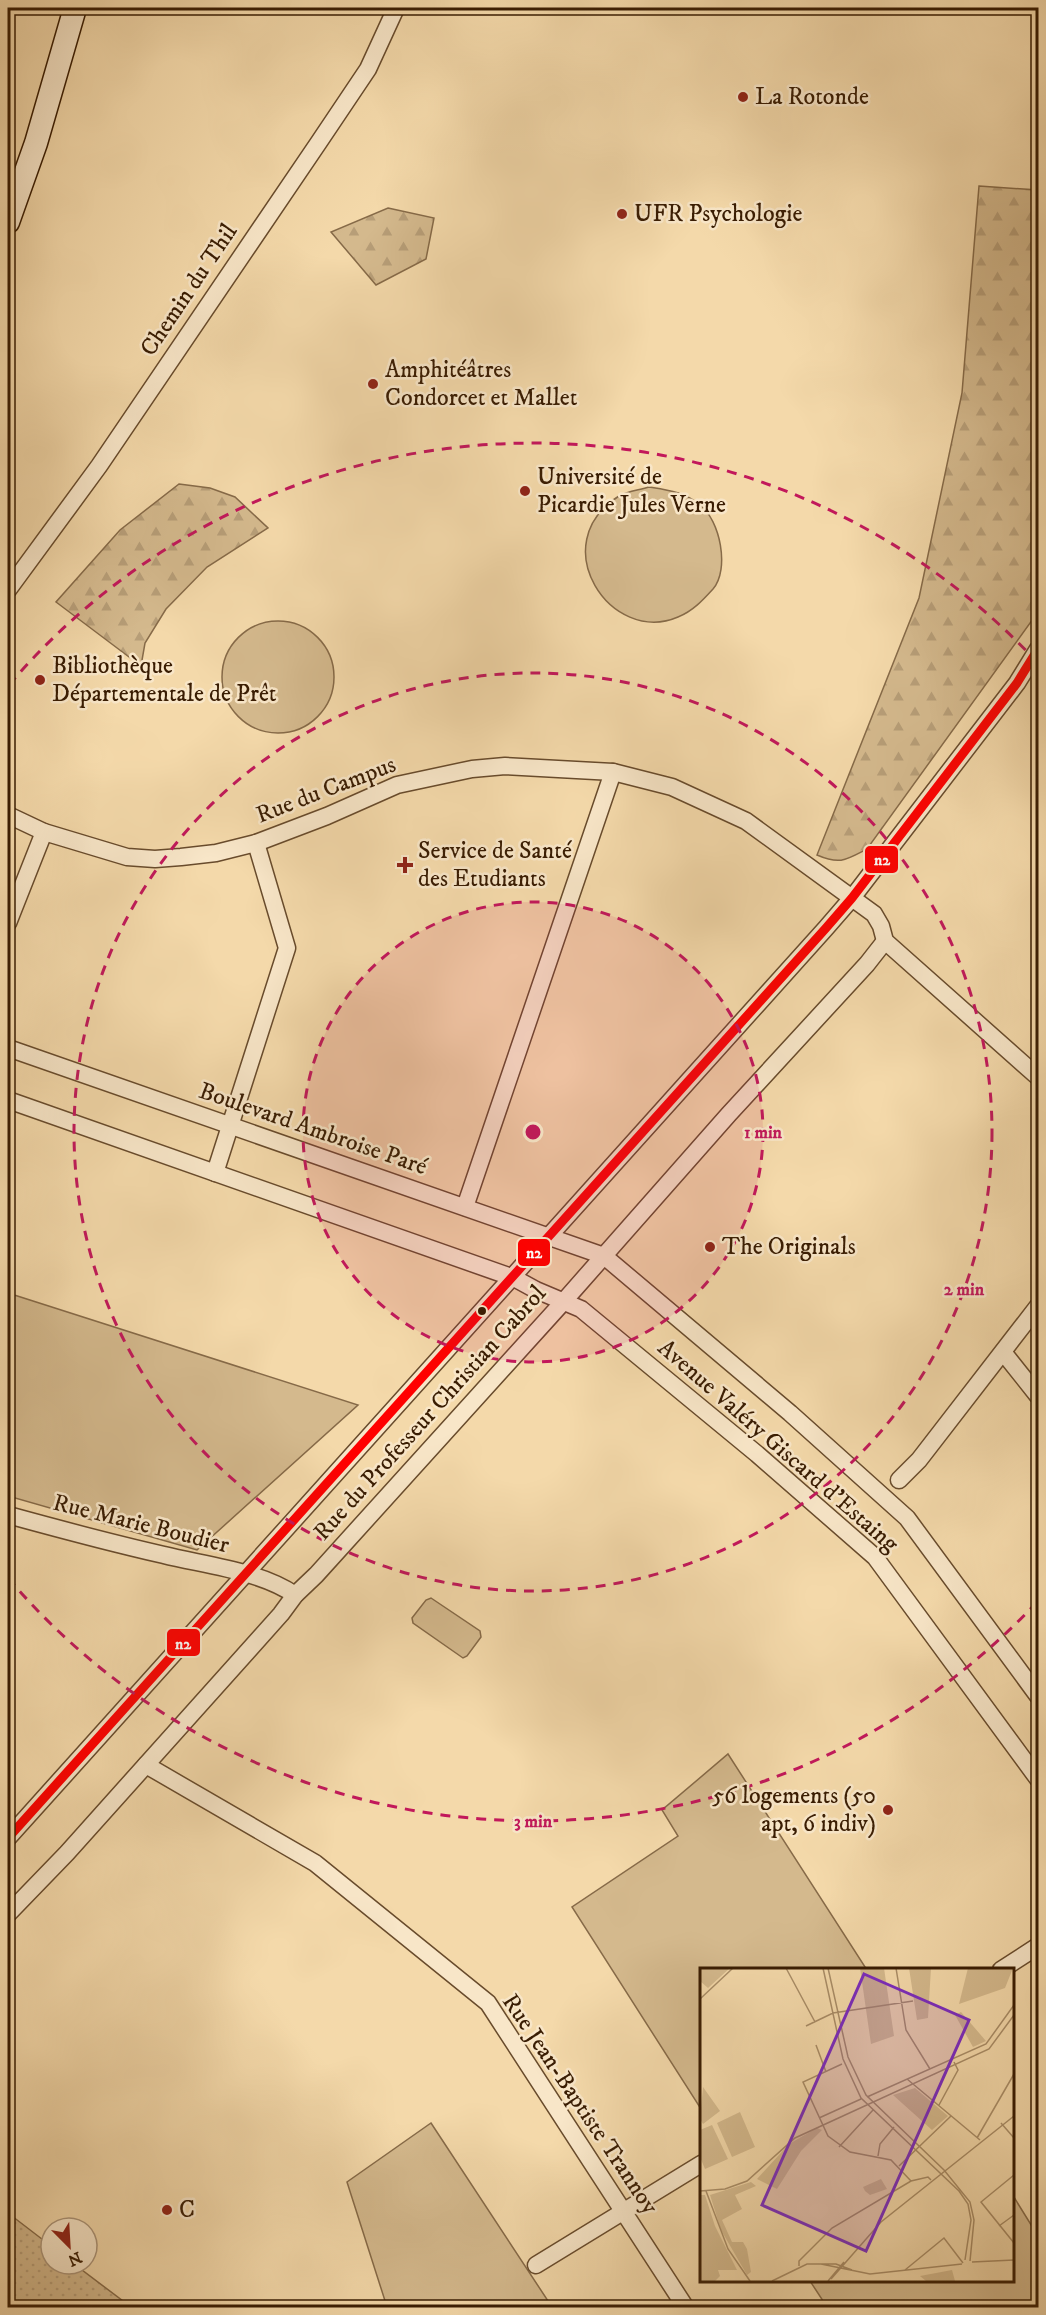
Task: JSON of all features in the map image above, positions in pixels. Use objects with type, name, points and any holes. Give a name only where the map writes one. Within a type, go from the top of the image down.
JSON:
[{"type":"main road","points":[[8,222],[36,143],[75,8]]},
{"type":"street","name":"Chemin du Thil","points":[[8,590],[99,466],[368,69],[396,8]]},
{"type":"street","points":[[8,1838],[514,1278],[852,898],[1017,683],[1038,649]]},
{"type":"street","name":"Rue du Campus","points":[[8,814],[44,832],[127,857],[155,859],[216,853],[256,843],[327,816],[397,785],[472,769],[505,766],[613,772],[672,787],[746,821],[874,915],[881,926],[885,940]]},
{"type":"street","points":[[465,1208],[613,772]]},
{"type":"street","points":[[8,923],[44,832]]},
{"type":"street","points":[[215,1173],[287,948],[256,843]]},
{"type":"street","points":[[885,940],[1038,1077]]},
{"type":"street","name":"Rue du Professeur Christian Cabrol","points":[[8,1914],[67,1853],[281,1614],[295,1595],[564,1301],[867,964],[885,940]]},
{"type":"street","name":"Boulevard Ambroise Paré","points":[[8,1048],[604,1256]]},
{"type":"street","points":[[8,1100],[514,1278]]},
{"type":"street","name":"Avenue Valéry Giscard d'Estaing","points":[[604,1256],[807,1428],[907,1518],[1038,1696]]},
{"type":"street","name":"Avenue Valéry Giscard d'Estaing","points":[[514,1278],[581,1309],[790,1482],[875,1557],[1038,1779]]},
{"type":"street","points":[[899,1480],[919,1460],[1038,1306]]},
{"type":"street","points":[[1003,1352],[1038,1396]]},
{"type":"street","name":"Rue Marie Boudier","points":[[8,1515],[91,1539],[246,1574],[274,1584],[295,1595]]},
{"type":"street","name":"Rue Jean-Baptiste Trannoy","points":[[146,1765],[315,1863],[488,2003],[686,2307]]},
{"type":"street","points":[[1004,1968],[1038,1946]]},
{"type":"street","points":[[536,2265],[700,2165]]},
{"type":"green space","points":[[979,186],[1038,190],[1038,612],[867,849],[843,860],[832,860],[817,855],[919,598],[962,393]]},
{"type":"green space","points":[[388,208],[434,218],[426,259],[376,285],[331,232]]},
{"type":"green space","points":[[179,484],[210,488],[235,497],[268,528],[207,567],[166,609],[145,643],[141,666],[56,602],[120,530]]},
{"type":"green space","points":[[649,487],[682,494],[700,505],[713,522],[722,558],[718,580],[701,601],[678,617],[653,622],[630,617],[610,604],[595,585],[587,563],[587,539],[597,516],[619,496]]},
{"type":"green space","points":[[278,621],[299,626],[317,638],[329,656],[334,677],[329,698],[317,716],[299,728],[278,733],[257,728],[239,716],[227,698],[222,677],[227,656],[239,638],[257,626]]},
{"type":"green space","points":[[8,1293],[358,1405],[197,1550],[8,1496]]},
{"type":"green space","points":[[431,1598],[480,1631],[481,1637],[467,1656],[463,1658],[413,1623],[412,1618],[426,1600]]},
{"type":"green space","points":[[728,1754],[866,1968],[700,1968],[700,2107],[572,1907],[678,1836],[662,1810]]},
{"type":"green space","points":[[431,2123],[552,2307],[387,2307],[347,2182]]},
{"type":"green space","points":[[1013,2196],[1038,2236],[1038,2307],[827,2307],[811,2282],[1013,2282]]},
{"type":"green space","points":[[8,2213],[39,2237],[39,2276],[90,2276],[131,2307],[8,2307]]},
{"type":"transit line","name":"n2","points":[[8,1838],[852,898],[1017,683],[1038,649]]},
{"type":"place","name":"La Rotonde","points":[[743,97]]},
{"type":"place","name":"UFR Psychologie","points":[[622,214]]},
{"type":"place","name":"Amphitéâtres Condorcet et Mallet","points":[[373,384]]},
{"type":"place","name":"Université de Picardie Jules Verne","points":[[525,491]]},
{"type":"place","name":"Bibliothèque Départementale de Prêt","points":[[40,680]]},
{"type":"place","name":"Service de Santé des Etudiants","points":[[405,865]]},
{"type":"place","name":"The Originals","points":[[710,1247]]},
{"type":"place","name":"56 logements (50 apt, 6 indiv)","points":[[888,1810]]},
{"type":"place","name":"C","points":[[167,2210]]}]
